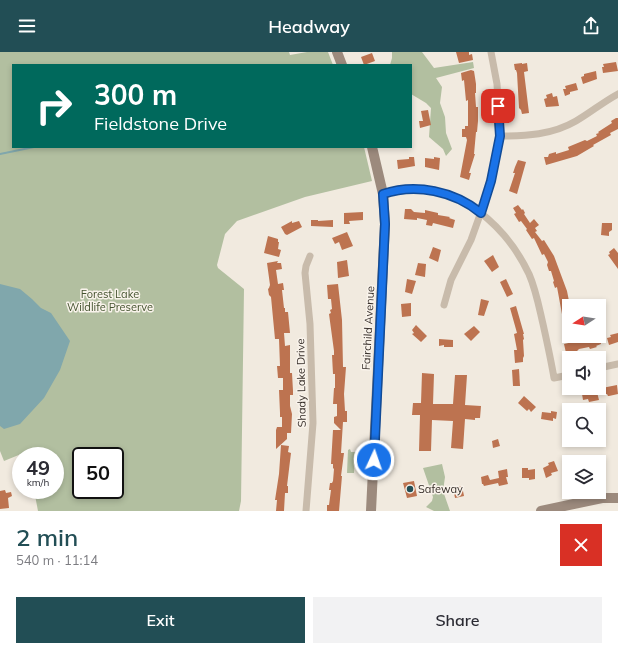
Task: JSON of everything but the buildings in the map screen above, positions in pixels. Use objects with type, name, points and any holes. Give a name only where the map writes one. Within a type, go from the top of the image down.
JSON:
[{"type":"main road","points":[[337,52],[342,64]]},
{"type":"main road","name":"Fairchild Avenue","points":[[371,511],[385,224],[383,194],[372,148]]},
{"type":"main road","points":[[541,511],[602,498],[618,498]]},
{"type":"street","points":[[444,305],[451,280],[471,240],[481,213],[491,181],[500,136],[497,84],[491,52]]},
{"type":"street","points":[[500,136],[525,136],[551,131],[576,121],[606,100],[618,94]]},
{"type":"street","points":[[383,194],[393,191],[406,190],[439,192],[457,198],[472,206],[501,232],[512,245],[529,274],[535,289],[541,313],[554,378],[562,376]]},
{"type":"street","name":"Shady Lake Drive","points":[[306,511],[313,422],[310,324],[305,273],[310,256]]},
{"type":"street","points":[[606,367],[618,364]]},
{"type":"green space","name":"Forest Lake Wildlife Preserve","points":[[0,52],[289,52],[290,55],[307,52],[328,52],[333,64],[12,64],[12,148],[364,148],[372,181],[305,197],[237,221],[225,234],[217,265],[218,268],[244,289],[241,501],[239,511],[38,511],[36,499],[64,499],[64,447],[12,447],[12,458],[4,461],[0,451]]},
{"type":"green space","points":[[392,52],[422,52],[434,68],[473,62],[474,68],[436,78],[442,87],[440,103],[445,117],[446,133],[452,149],[446,156],[443,149],[429,137],[431,108],[426,103],[412,95],[412,64],[390,64]]},
{"type":"green space","points":[[350,449],[351,452],[355,452],[354,473],[347,473],[348,450]]},
{"type":"green space","points":[[442,464],[445,477],[443,491],[450,511],[434,511],[426,507],[432,501],[433,497],[423,468]]},
{"type":"water","points":[[0,284],[20,289],[41,308],[51,313],[70,341],[60,370],[44,398],[20,424],[4,429],[0,426]]},
{"type":"waterway","points":[[0,154],[29,148]]},
{"type":"place","name":"Safeway","points":[[410,489]]},
{"type":"route","points":[[374,460],[385,224],[383,194],[393,191],[418,189],[439,192],[457,198],[481,213],[491,181],[500,136],[498,106]]}]
